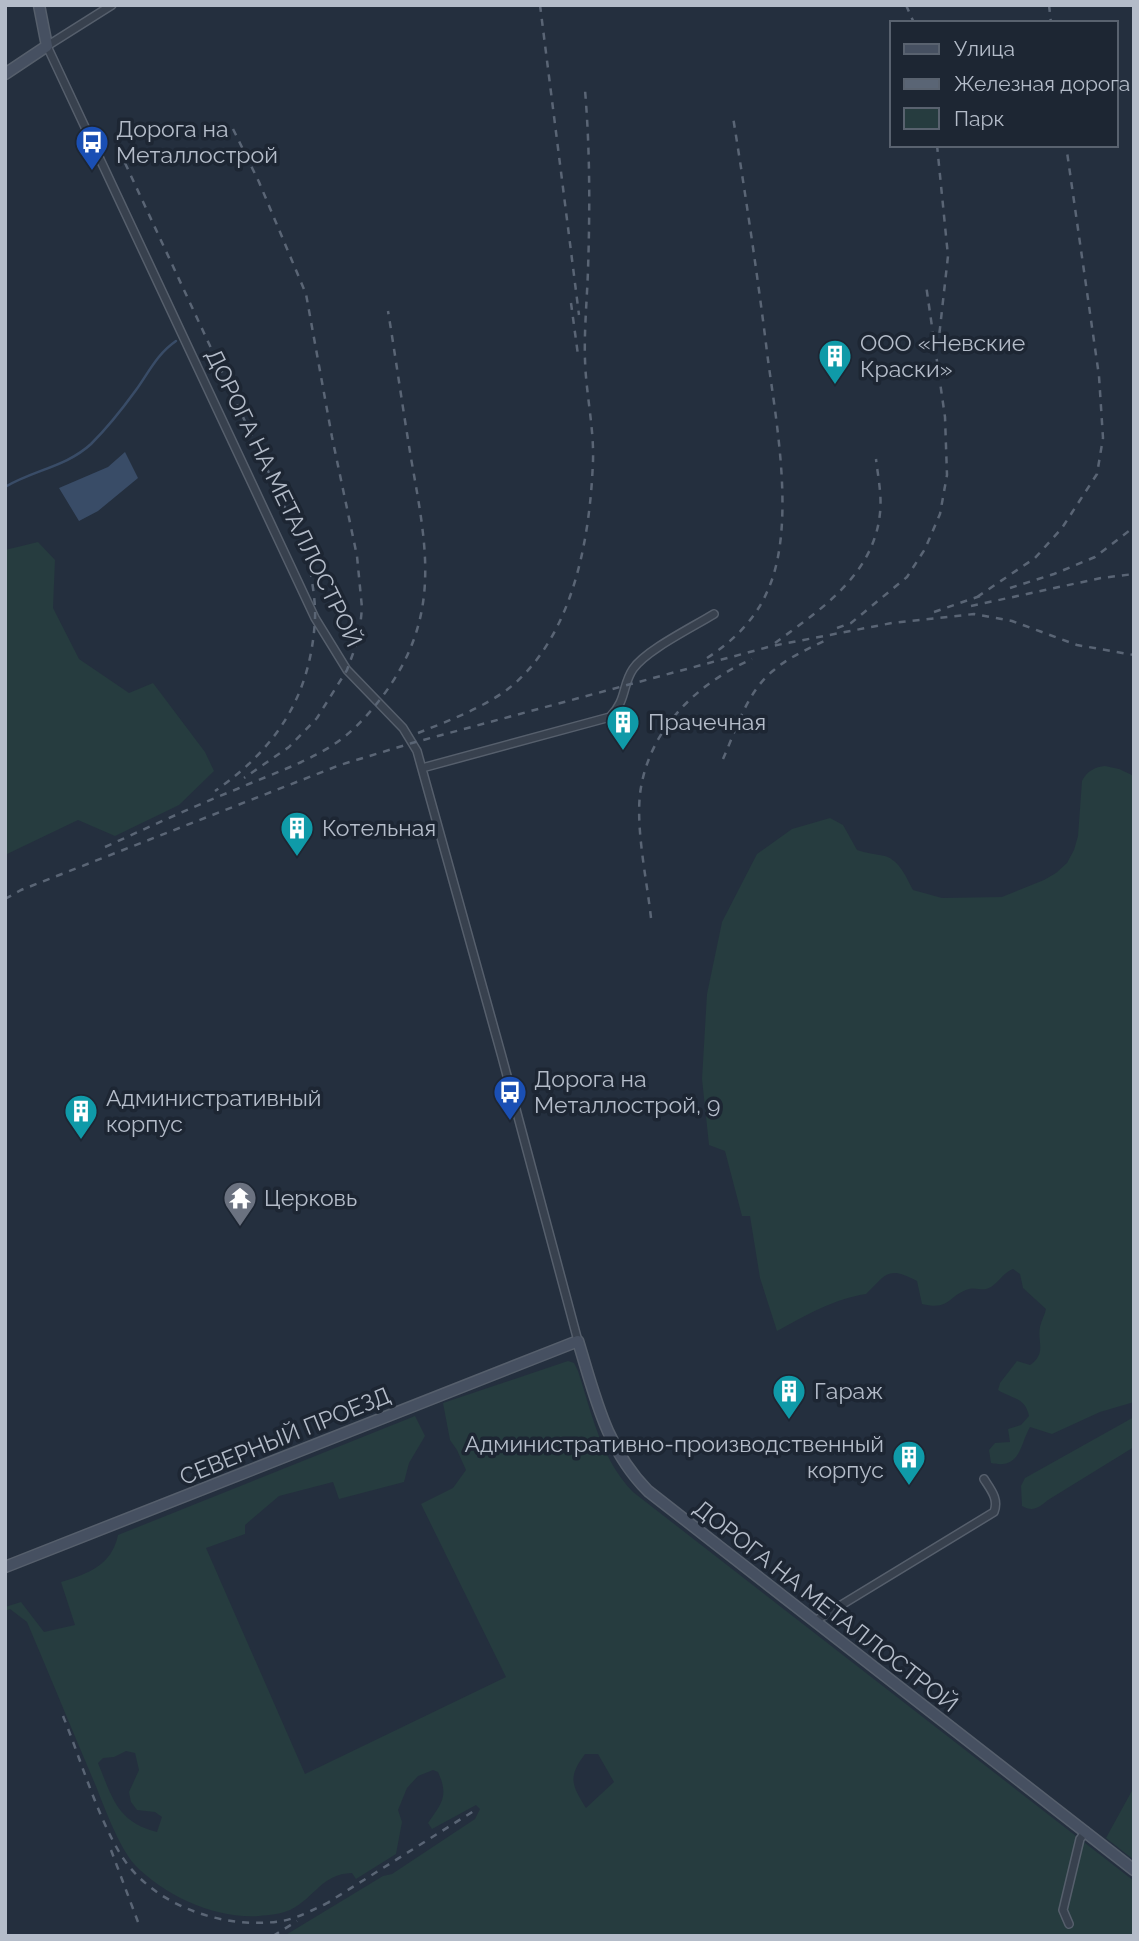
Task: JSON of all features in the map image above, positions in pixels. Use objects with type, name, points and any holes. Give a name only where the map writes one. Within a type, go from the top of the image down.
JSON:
[{"type":"street","name":"ДОРОГА НА МЕТАЛЛОСТРОЙ","points":[[39,5],[47,46],[315,618],[347,670],[404,728],[422,768],[578,1341],[604,1424],[616,1452],[630,1473],[668,1507],[1134,1870]]},
{"type":"street","points":[[5,74],[112,5]]},
{"type":"street","points":[[422,768],[610,717],[620,707],[631,671],[641,660],[714,614]]},
{"type":"street","name":"СЕВЕРНЫЙ ПРОЕЗД","points":[[5,1567],[578,1341]]},
{"type":"street","points":[[815,1620],[994,1511],[997,1505],[994,1495],[984,1479]]},
{"type":"street","points":[[1069,1924],[1063,1910],[1080,1839],[1086,1831]]},
{"type":"green space","points":[[38,542],[55,560],[53,608],[79,659],[129,693],[153,683],[205,752],[214,771],[179,805],[115,836],[78,820],[5,855],[5,550]]},
{"type":"green space","points":[[1105,766],[1134,776],[1134,1402],[1100,1412],[1052,1434],[1030,1427],[1014,1459],[1008,1463],[991,1463],[989,1450],[995,1443],[1010,1442],[1008,1429],[1021,1425],[1029,1416],[1021,1402],[998,1390],[1000,1383],[1017,1361],[1030,1365],[1038,1356],[1039,1332],[1046,1309],[1023,1288],[1020,1274],[1013,1269],[988,1288],[969,1289],[944,1304],[931,1306],[922,1304],[917,1281],[893,1273],[883,1277],[866,1294],[831,1304],[777,1331],[760,1278],[750,1216],[742,1216],[725,1151],[709,1145],[702,1079],[707,994],[722,922],[757,854],[792,829],[830,818],[843,825],[857,850],[885,856],[895,862],[913,890],[942,898],[1002,897],[1044,880],[1067,863],[1078,836],[1082,781],[1092,770]]},
{"type":"green space","points":[[568,1361],[574,1363],[605,1451],[633,1492],[1134,1881],[1134,1936],[284,1936],[383,1876],[392,1874],[475,1819],[480,1809],[476,1805],[432,1829],[428,1823],[440,1804],[443,1793],[438,1772],[433,1770],[418,1776],[407,1788],[398,1810],[402,1822],[396,1854],[356,1879],[352,1873],[333,1877],[299,1905],[286,1911],[259,1916],[225,1914],[176,1896],[147,1876],[129,1858],[107,1815],[27,1622],[10,1609],[5,1611],[5,1607],[21,1602],[44,1632],[75,1625],[61,1582],[97,1567],[110,1554],[118,1535],[415,1416],[425,1436],[409,1463],[404,1482],[339,1499],[333,1482],[279,1496],[245,1525],[245,1534],[206,1548],[305,1774],[506,1677],[421,1504],[453,1488],[466,1470],[450,1440],[443,1403]],"holes":[[[126,1751],[135,1753],[139,1770],[129,1792],[131,1802],[137,1810],[155,1812],[162,1817],[157,1832],[144,1828],[124,1815],[112,1797],[98,1763],[103,1758],[114,1757]],[[585,1754],[598,1754],[614,1782],[586,1808],[577,1793],[574,1781],[576,1769]]]},
{"type":"green space","points":[[1134,1417],[1134,1447],[1038,1507],[1029,1509],[1022,1506],[1021,1486],[1025,1478]]},
{"type":"green space","points":[[1134,1787],[1134,1860],[1106,1838]]},
{"type":"water","points":[[125,452],[138,478],[98,511],[79,521],[59,488],[108,467]]},
{"type":"waterway","points":[[5,487],[71,458],[91,444],[126,404],[158,357],[176,341]]},
{"type":"railway","points":[[540,5],[579,315]]},
{"type":"railway","points":[[906,5],[913,21]]},
{"type":"railway","points":[[1049,5],[1051,21]]},
{"type":"railway","points":[[418,733],[480,706],[513,685],[534,663],[551,638],[575,582],[588,521],[593,461],[585,360],[589,202],[585,90]]},
{"type":"railway","points":[[707,658],[742,630],[756,612],[776,567],[781,539],[782,477],[776,415],[733,117]]},
{"type":"railway","points":[[233,129],[259,182],[306,294],[357,556],[362,608],[359,637],[347,670],[317,718],[289,747],[244,778]]},
{"type":"railway","points":[[937,147],[948,256],[939,337]]},
{"type":"railway","points":[[977,597],[1035,558],[1062,528],[1097,474],[1103,438],[1099,376],[1066,147]]},
{"type":"railway","points":[[125,163],[309,559],[315,619],[312,646],[298,695],[273,738],[256,757],[215,791]]},
{"type":"railway","points":[[837,628],[851,623],[907,577],[925,549],[940,514],[947,475],[945,417],[926,285]]},
{"type":"railway","points":[[571,303],[578,355]]},
{"type":"railway","points":[[105,847],[322,752],[354,729],[382,697],[401,667],[414,639],[422,610],[425,553],[388,311]]},
{"type":"railway","points":[[775,643],[842,589],[867,555],[876,535],[880,513],[876,459]]},
{"type":"railway","points":[[1010,588],[1095,557],[1134,527]]},
{"type":"railway","points":[[971,606],[1101,578],[1134,574]]},
{"type":"railway","points":[[934,612],[980,596]]},
{"type":"railway","points":[[5,899],[21,890],[340,765],[772,646],[892,623],[974,614],[1012,621],[1077,645],[1134,655]]},
{"type":"railway","points":[[723,759],[756,689],[786,661],[826,640]]},
{"type":"railway","points":[[651,918],[639,808],[645,771],[653,749],[664,730],[694,696],[731,669],[752,659]]},
{"type":"railway","points":[[63,1716],[112,1840],[135,1873],[151,1888],[192,1910],[237,1922],[282,1921],[332,1901]]},
{"type":"railway","points":[[324,1905],[477,1809]]},
{"type":"railway","points":[[111,1850],[138,1922]]},
{"type":"railway","points":[[273,1936],[297,1921]]},
{"type":"place","name":"Дорога на Металлострой","points":[[92,172]]},
{"type":"place","name":"ООО «Невские Краски»","points":[[835,386]]},
{"type":"place","name":"Прачечная","points":[[623,752]]},
{"type":"place","name":"Котельная","points":[[297,858]]},
{"type":"place","name":"Дорога на Металлострой, 9","points":[[510,1122]]},
{"type":"place","name":"Административный корпус","points":[[81,1141]]},
{"type":"place","name":"Церковь","points":[[240,1228]]},
{"type":"place","name":"Гараж","points":[[789,1421]]},
{"type":"place","name":"Административно-производственный корпус","points":[[909,1487]]}]
